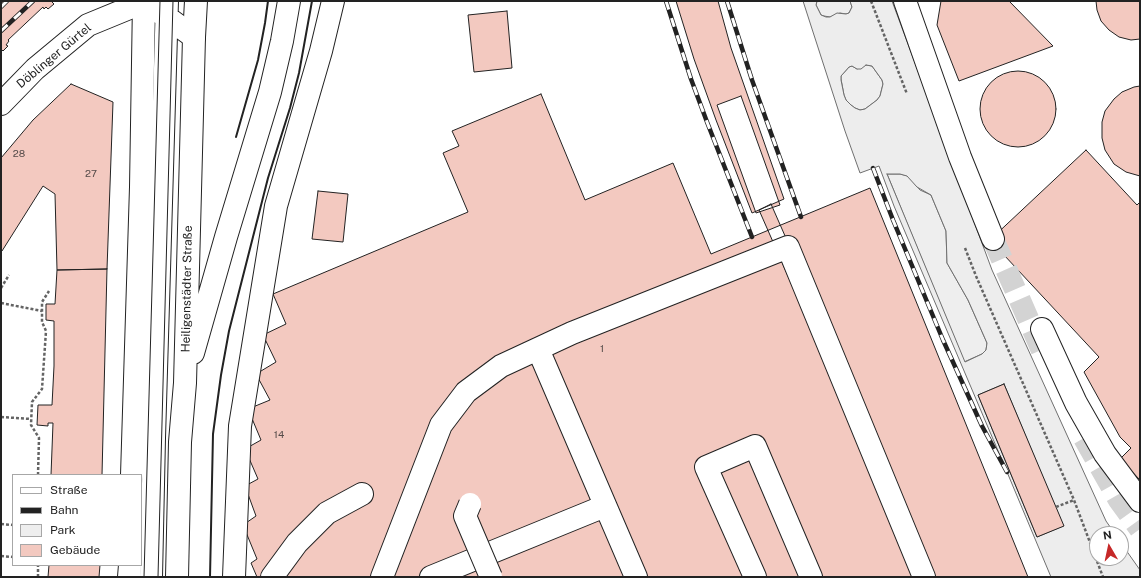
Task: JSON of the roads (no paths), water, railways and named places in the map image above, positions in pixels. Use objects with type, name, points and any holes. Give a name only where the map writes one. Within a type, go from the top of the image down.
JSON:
[{"type":"main road","points":[[132,474],[141,187],[144,1],[166,9],[194,37]]},
{"type":"main road","name":"Döblinger Gürtel","points":[[1,104],[35,69],[88,25],[144,1]]},
{"type":"main road","name":"Heiligenstädter Straße","points":[[177,577],[180,442],[184,383],[196,1]]},
{"type":"main road","points":[[184,383],[270,92],[282,41],[289,1]]},
{"type":"main road","points":[[234,577],[240,426],[276,206],[321,51],[333,1]]},
{"type":"main road","points":[[905,1],[960,157],[993,239]]},
{"type":"main road","points":[[151,577],[166,9]]},
{"type":"main road","points":[[382,577],[441,425],[466,392],[501,366],[572,333],[788,247],[924,577]]},
{"type":"main road","points":[[1042,329],[1076,403],[1105,454],[1140,501]]},
{"type":"main road","points":[[538,349],[636,577]]},
{"type":"main road","points":[[755,577],[706,467],[755,446],[811,577]]},
{"type":"main road","points":[[272,577],[297,543],[327,513],[362,494]]},
{"type":"main road","points":[[470,504],[465,516],[491,577]]},
{"type":"main road","points":[[431,577],[481,567],[605,506]]},
{"type":"main road","points":[[129,577],[130,566]]},
{"type":"tunnel","points":[[993,239],[1044,355]]},
{"type":"tunnel","points":[[1084,438],[1119,500],[1140,529]]},
{"type":"tram line","points":[[144,577],[160,1]]},
{"type":"tram line","points":[[158,577],[173,1]]},
{"type":"railway","points":[[1,7],[7,1]]},
{"type":"railway","points":[[1,31],[33,1]]},
{"type":"railway","points":[[666,1],[691,79],[752,237]]},
{"type":"railway","points":[[727,1],[752,80],[801,217]]},
{"type":"railway","points":[[873,168],[943,340],[982,426],[1007,472]]}]
